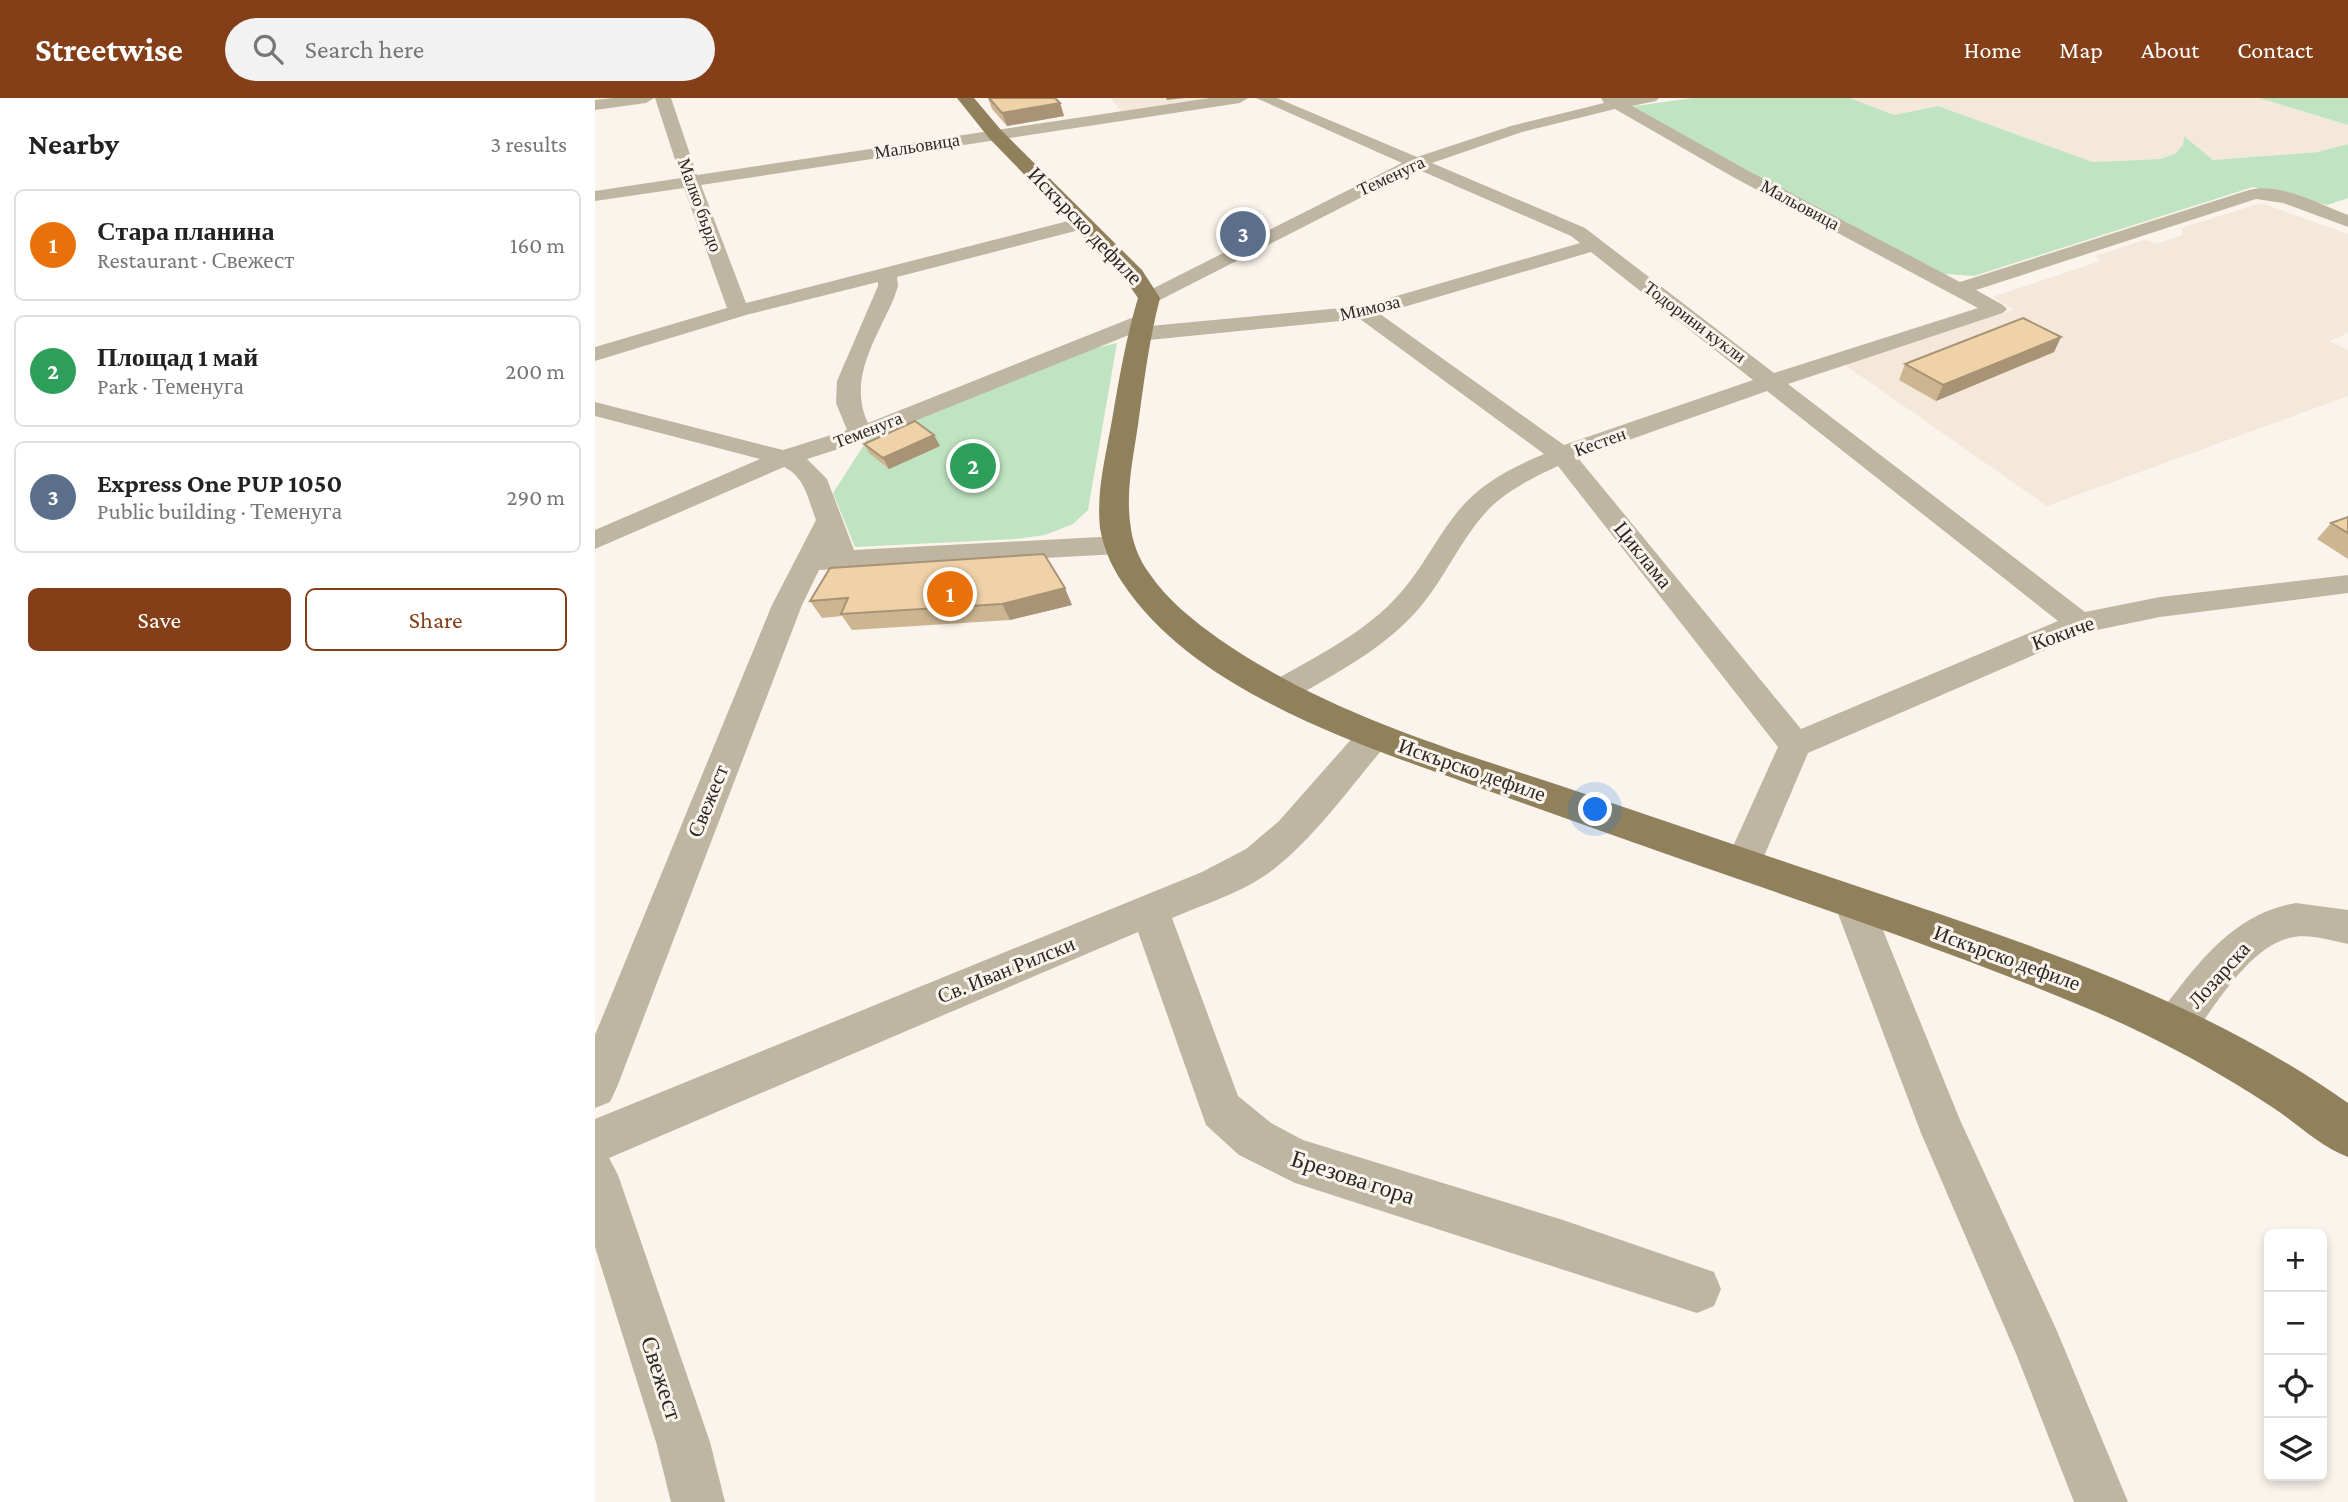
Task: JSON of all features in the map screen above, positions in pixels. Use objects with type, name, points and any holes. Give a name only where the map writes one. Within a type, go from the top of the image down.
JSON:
[{"type":"main road","name":"Искърско дефиле","points":[[965,98],[995,134],[1134,275],[1143,318],[1115,488],[1114,517],[1119,545],[1129,567],[1143,587],[1168,614],[1235,665],[1279,692],[1374,736],[2049,971],[2175,1025],[2257,1070],[2348,1133]]},
{"type":"street","points":[[595,105],[646,98]]},
{"type":"street","name":"Малко бърдо","points":[[663,98],[689,180],[739,311]]},
{"type":"street","name":"Мальовица","points":[[595,196],[1240,98]]},
{"type":"street","name":"Тодорини кукли","points":[[1264,98],[1578,232],[2080,623]]},
{"type":"street","name":"Теменуга","points":[[595,540],[784,458],[861,434],[1143,318],[1386,176],[1416,163],[1506,131],[1611,101],[1651,98]]},
{"type":"street","name":"Мальовица","points":[[1611,101],[1739,173],[1996,309]]},
{"type":"street","points":[[1959,289],[2255,194],[2286,198],[2348,221]]},
{"type":"street","points":[[595,354],[739,311],[1084,223]]},
{"type":"street","name":"Мимоза","points":[[1143,318],[1364,312],[1594,245]]},
{"type":"street","points":[[861,434],[847,394],[851,377],[888,286],[887,274]]},
{"type":"street","name":"Кестен","points":[[1279,692],[1383,626],[1415,595],[1472,513],[1490,494],[1517,476],[1563,456],[1771,380],[1996,309]]},
{"type":"street","name":"Циклама","points":[[1364,312],[1563,456],[1795,745]]},
{"type":"street","points":[[595,409],[784,458],[802,466],[814,479],[844,560]]},
{"type":"street","name":"Свежест","points":[[595,1087],[787,605],[830,518]]},
{"type":"street","points":[[809,561],[1119,545]]},
{"type":"street","name":"Кокиче","points":[[1795,745],[2080,623],[2160,607],[2348,583]]},
{"type":"street","name":"Св. Иван Рилски","points":[[595,1141],[1215,883],[1259,859],[1292,831],[1374,736]]},
{"type":"street","points":[[1743,864],[1795,745]]},
{"type":"street","points":[[1853,903],[1943,1133],[2039,1349],[2101,1502]]},
{"type":"street","name":"Брезова гора","points":[[1150,911],[1221,1110],[1255,1139],[1294,1160],[1697,1289]]},
{"type":"street","name":"Лозарска","points":[[2175,1025],[2239,948],[2263,931],[2290,921],[2321,921],[2348,927]]},
{"type":"street","name":"Свежест","points":[[595,1175],[683,1442],[698,1502]]},
{"type":"shaded area","points":[[1111,98],[1215,98],[1122,112]]},
{"type":"shaded area","points":[[1850,98],[2259,98],[2348,125],[2348,144],[2318,152],[2213,160],[2184,137],[2183,145],[2176,153],[2161,159],[2093,162],[1938,106],[1894,115]]},
{"type":"shaded area","points":[[2261,203],[2348,234],[2348,333],[2329,341],[2348,350],[2348,396],[2047,506],[1845,365],[2014,310],[1992,297],[2100,261],[2096,256],[2144,240],[2159,243],[2183,235],[2181,228]]},
{"type":"green space","points":[[1692,98],[1850,98],[1894,115],[1938,106],[2093,162],[2161,159],[2176,153],[2183,145],[2184,136],[2213,160],[2318,152],[2348,144],[2348,198],[2327,205],[2253,187],[1974,276],[1932,273],[1628,107]]},
{"type":"green space","points":[[2259,98],[2348,98],[2348,125]]},
{"type":"green space","points":[[1117,343],[1088,510],[1073,524],[1045,535],[1016,539],[855,547],[833,493],[867,440],[1087,350]]},
{"type":"building","points":[[989,98],[1055,98],[1060,103],[1002,113]]},
{"type":"building","points":[[2023,318],[2061,337],[1943,385],[1905,364]]},
{"type":"building","points":[[915,421],[934,435],[883,458],[864,444]]},
{"type":"building","points":[[2348,517],[2348,533],[2331,523]]},
{"type":"building","points":[[1044,554],[1065,588],[1002,604],[841,614],[848,598],[810,601],[830,568]]},
{"type":"place","name":"Express One PUP 1050","points":[[1243,234]]},
{"type":"place","name":"Площад 1 май","points":[[973,466]]},
{"type":"place","name":"Стара планина","points":[[950,594]]}]
